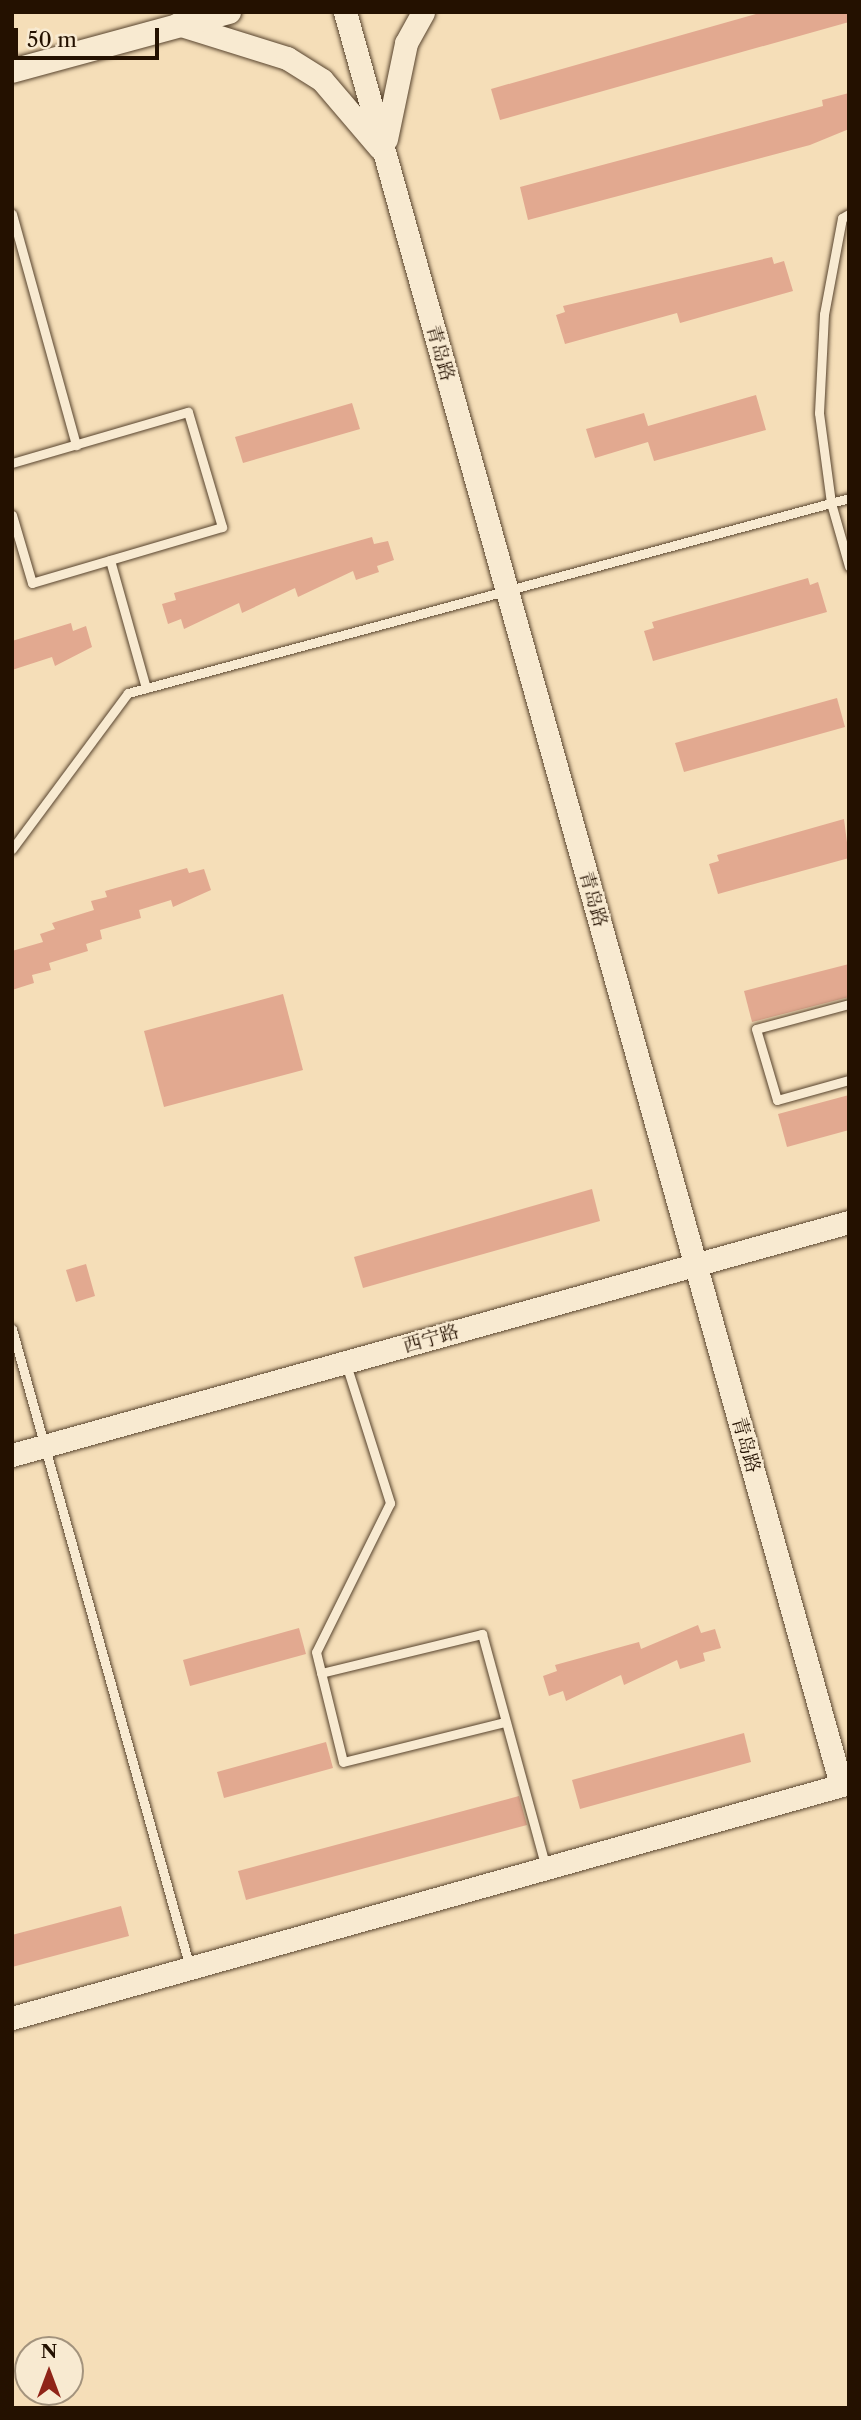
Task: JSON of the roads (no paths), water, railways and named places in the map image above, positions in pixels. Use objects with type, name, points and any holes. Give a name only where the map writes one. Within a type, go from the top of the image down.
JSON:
[{"type":"main road","points":[[12,71],[186,18],[229,12]]},
{"type":"street","name":"青岛路","points":[[345,12],[696,1265],[845,1784]]},
{"type":"street","points":[[384,153],[389,102],[406,43],[423,12]]},
{"type":"street","points":[[186,18],[287,58],[322,80],[384,153]]},
{"type":"street","name":"西宁路","points":[[12,1455],[849,1222]]},
{"type":"street","points":[[12,2018],[845,1784]]},
{"type":"lane","points":[[12,214],[76,445]]},
{"type":"lane","points":[[849,214],[842,218],[824,314],[819,414],[831,503],[849,566]]},
{"type":"lane","points":[[12,463],[188,412],[222,527],[32,583],[12,515]]},
{"type":"lane","points":[[12,849],[128,693],[849,498]]},
{"type":"lane","points":[[110,560],[146,688]]},
{"type":"lane","points":[[849,1004],[756,1029],[777,1100],[849,1080]]},
{"type":"lane","points":[[12,1329],[190,1968]]},
{"type":"lane","points":[[345,1362],[390,1503],[316,1653],[343,1762],[505,1722]]},
{"type":"lane","points":[[321,1673],[481,1634],[547,1868]]}]
